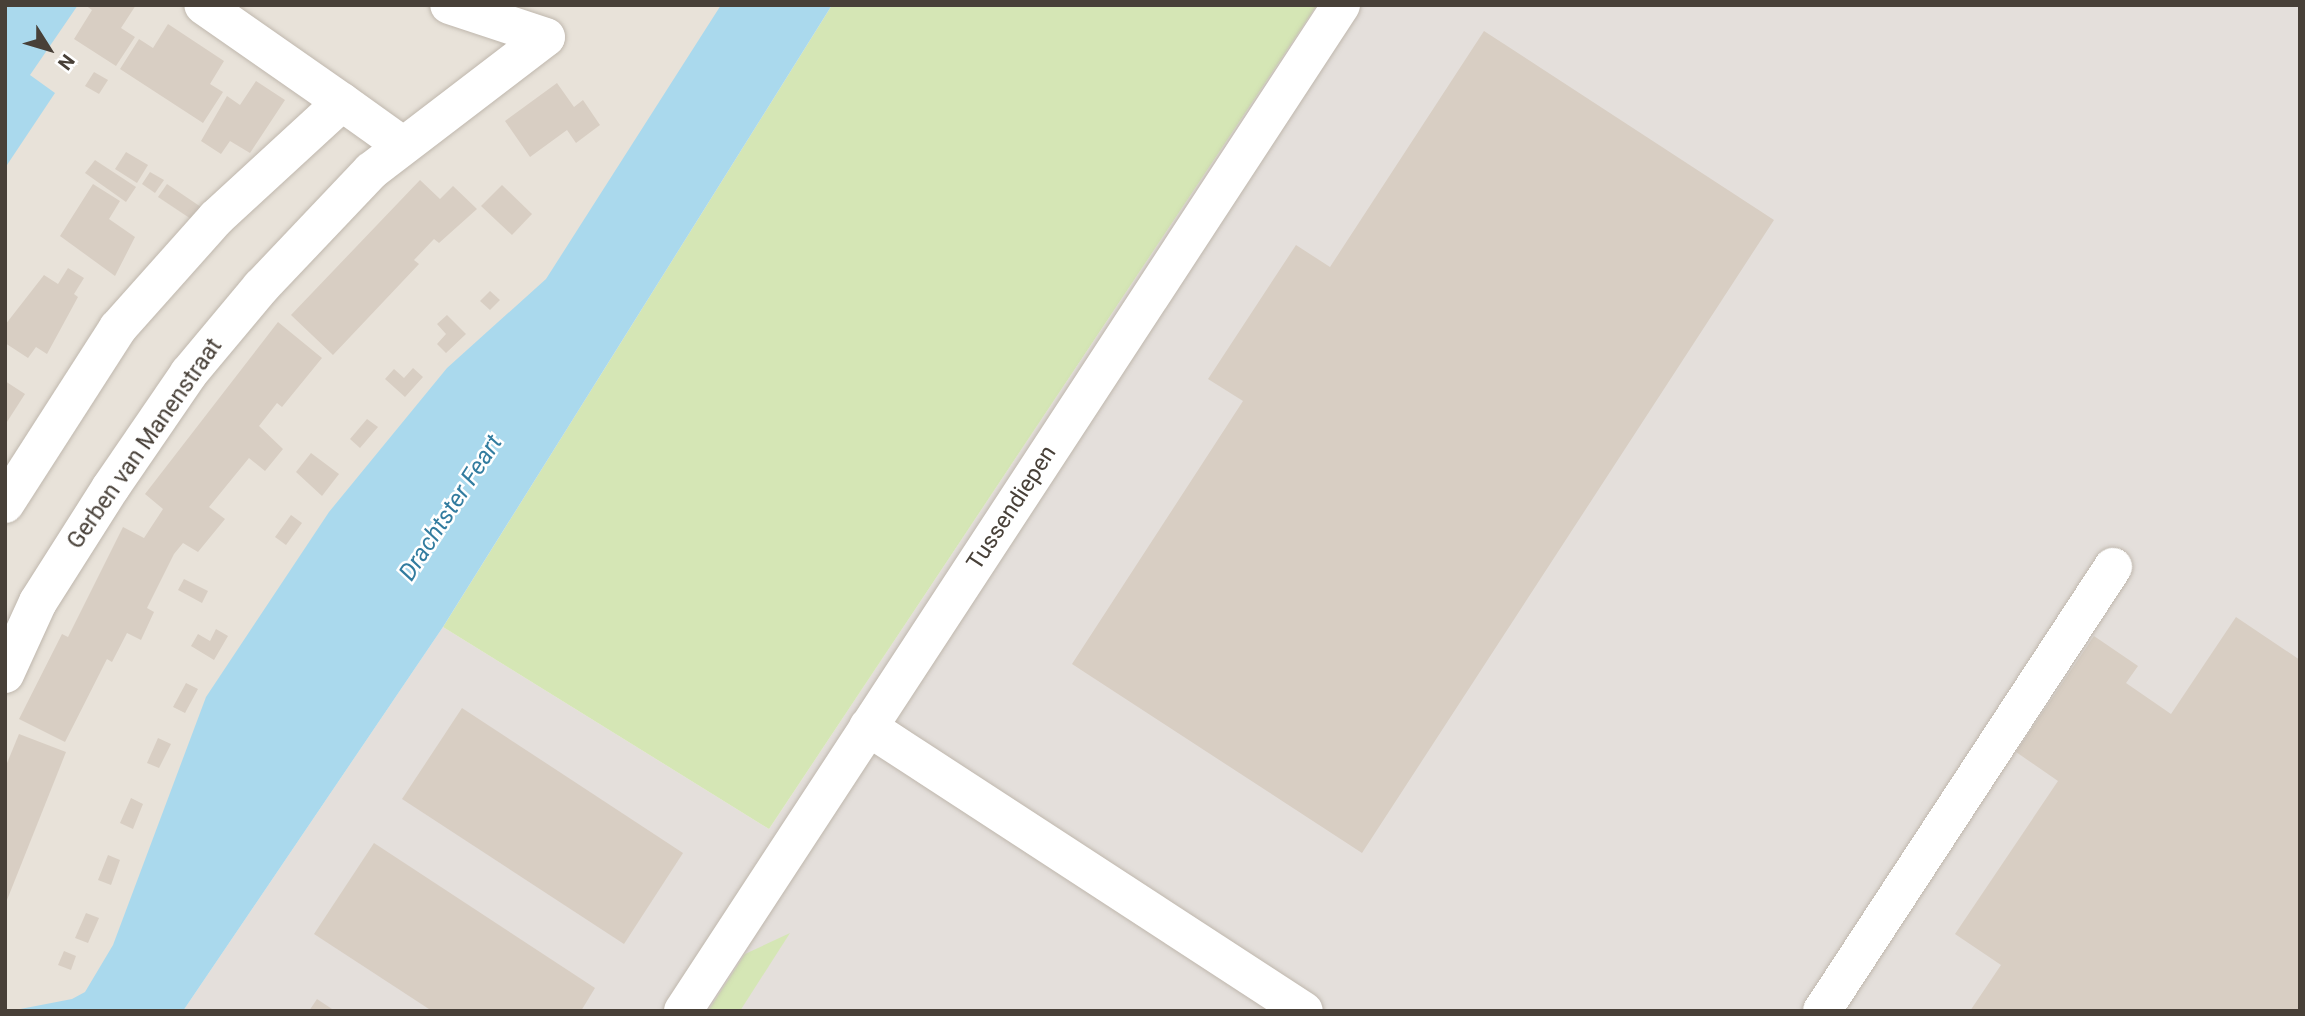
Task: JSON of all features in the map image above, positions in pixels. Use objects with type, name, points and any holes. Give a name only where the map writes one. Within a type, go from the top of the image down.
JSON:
[{"type":"street","points":[[203,5],[402,145]]},
{"type":"street","name":"Gerben van Manenstraat","points":[[5,674],[38,602],[189,373],[261,287],[371,171],[546,37],[449,5]]},
{"type":"street","name":"Tussendiepen","points":[[683,1011],[1341,5]]},
{"type":"street","points":[[5,504],[118,328],[216,218],[342,102]]},
{"type":"street","points":[[1822,1011],[2113,567]]},
{"type":"street","points":[[868,727],[1304,1011]]},
{"type":"shaded area","points":[[5,5],[743,5],[85,1011],[5,1011]]},
{"type":"shaded area","points":[[1317,5],[2300,5],[2300,1011],[183,1011],[443,627],[769,829]]},
{"type":"green space","points":[[832,5],[1317,5],[769,829],[443,627]]},
{"type":"green space","points":[[790,933],[740,1011],[708,1011],[745,954]]},
{"type":"water","points":[[5,5],[78,5],[30,75],[55,93],[5,168]]},
{"type":"water","name":"Drachtster Feart","points":[[721,5],[832,5],[443,627],[183,1011],[10,1011],[72,999],[85,992],[113,945],[206,697],[329,512],[447,368],[546,279]]},
{"type":"building","points":[[85,5],[136,5],[121,28],[135,37],[116,66],[74,39],[92,10]]},
{"type":"building","points":[[168,24],[224,61],[210,84],[223,92],[203,123],[120,69],[139,39],[153,48]]},
{"type":"building","points":[[1484,31],[1774,220],[1362,853],[1072,664],[1243,401],[1208,379],[1296,245],[1330,267]]},
{"type":"building","points":[[94,72],[108,80],[99,94],[85,86]]},
{"type":"building","points":[[256,81],[285,100],[250,153],[230,141],[221,154],[201,141],[227,96],[240,105]]},
{"type":"building","points":[[557,83],[574,107],[583,100],[600,125],[576,143],[567,130],[530,157],[505,121]]},
{"type":"building","points":[[126,152],[148,165],[137,183],[115,169]]},
{"type":"building","points":[[95,160],[136,187],[126,202],[85,173]]},
{"type":"building","points":[[150,172],[164,180],[155,193],[142,184]]},
{"type":"building","points":[[420,180],[440,199],[453,186],[477,209],[439,243],[434,239],[414,260],[419,264],[333,355],[291,315]]},
{"type":"building","points":[[93,184],[120,201],[109,219],[135,237],[115,276],[60,236]]},
{"type":"building","points":[[167,184],[201,207],[191,219],[158,197]]},
{"type":"building","points":[[502,185],[532,214],[512,235],[481,206]]},
{"type":"building","points":[[68,268],[84,278],[74,294],[78,297],[47,354],[36,347],[28,358],[5,343],[5,325],[44,275],[58,284]]},
{"type":"building","points":[[490,291],[500,300],[490,310],[480,301]]},
{"type":"building","points":[[447,315],[466,334],[446,353],[437,344],[446,334],[437,324]]},
{"type":"building","points":[[278,322],[322,358],[282,407],[277,403],[259,426],[283,449],[265,471],[249,458],[209,507],[225,519],[198,552],[183,543],[174,554],[147,608],[154,612],[141,640],[127,633],[112,662],[107,659],[65,742],[19,719],[62,634],[68,637],[123,527],[144,538],[163,509],[145,494]]},
{"type":"building","points":[[413,368],[423,377],[405,397],[385,379],[394,369],[404,378]]},
{"type":"building","points":[[5,381],[25,394],[5,425]]},
{"type":"building","points":[[367,419],[378,427],[360,448],[350,439]]},
{"type":"building","points":[[311,453],[339,474],[322,496],[296,472]]},
{"type":"building","points":[[291,515],[302,523],[286,545],[275,537]]},
{"type":"building","points":[[184,579],[208,591],[202,603],[178,590]]},
{"type":"building","points":[[2236,617],[2300,660],[2300,1011],[1970,1011],[2001,965],[1955,934],[2058,781],[2016,752],[2094,636],[2138,666],[2126,683],[2171,714]]},
{"type":"building","points":[[216,629],[228,636],[214,660],[191,646],[198,634],[210,641]]},
{"type":"building","points":[[186,683],[198,689],[185,713],[173,707]]},
{"type":"building","points":[[462,708],[683,853],[624,944],[402,799]]},
{"type":"building","points":[[19,734],[66,752],[5,905],[5,768]]},
{"type":"building","points":[[158,738],[171,744],[159,768],[147,763]]},
{"type":"building","points":[[131,798],[143,804],[133,829],[120,823]]},
{"type":"building","points":[[374,843],[595,988],[581,1011],[432,1011],[314,934]]},
{"type":"building","points":[[108,855],[120,860],[111,885],[98,880]]},
{"type":"building","points":[[86,913],[99,918],[88,943],[75,938]]},
{"type":"building","points":[[64,951],[76,956],[71,970],[58,965]]},
{"type":"building","points":[[317,999],[335,1011],[309,1011]]}]
